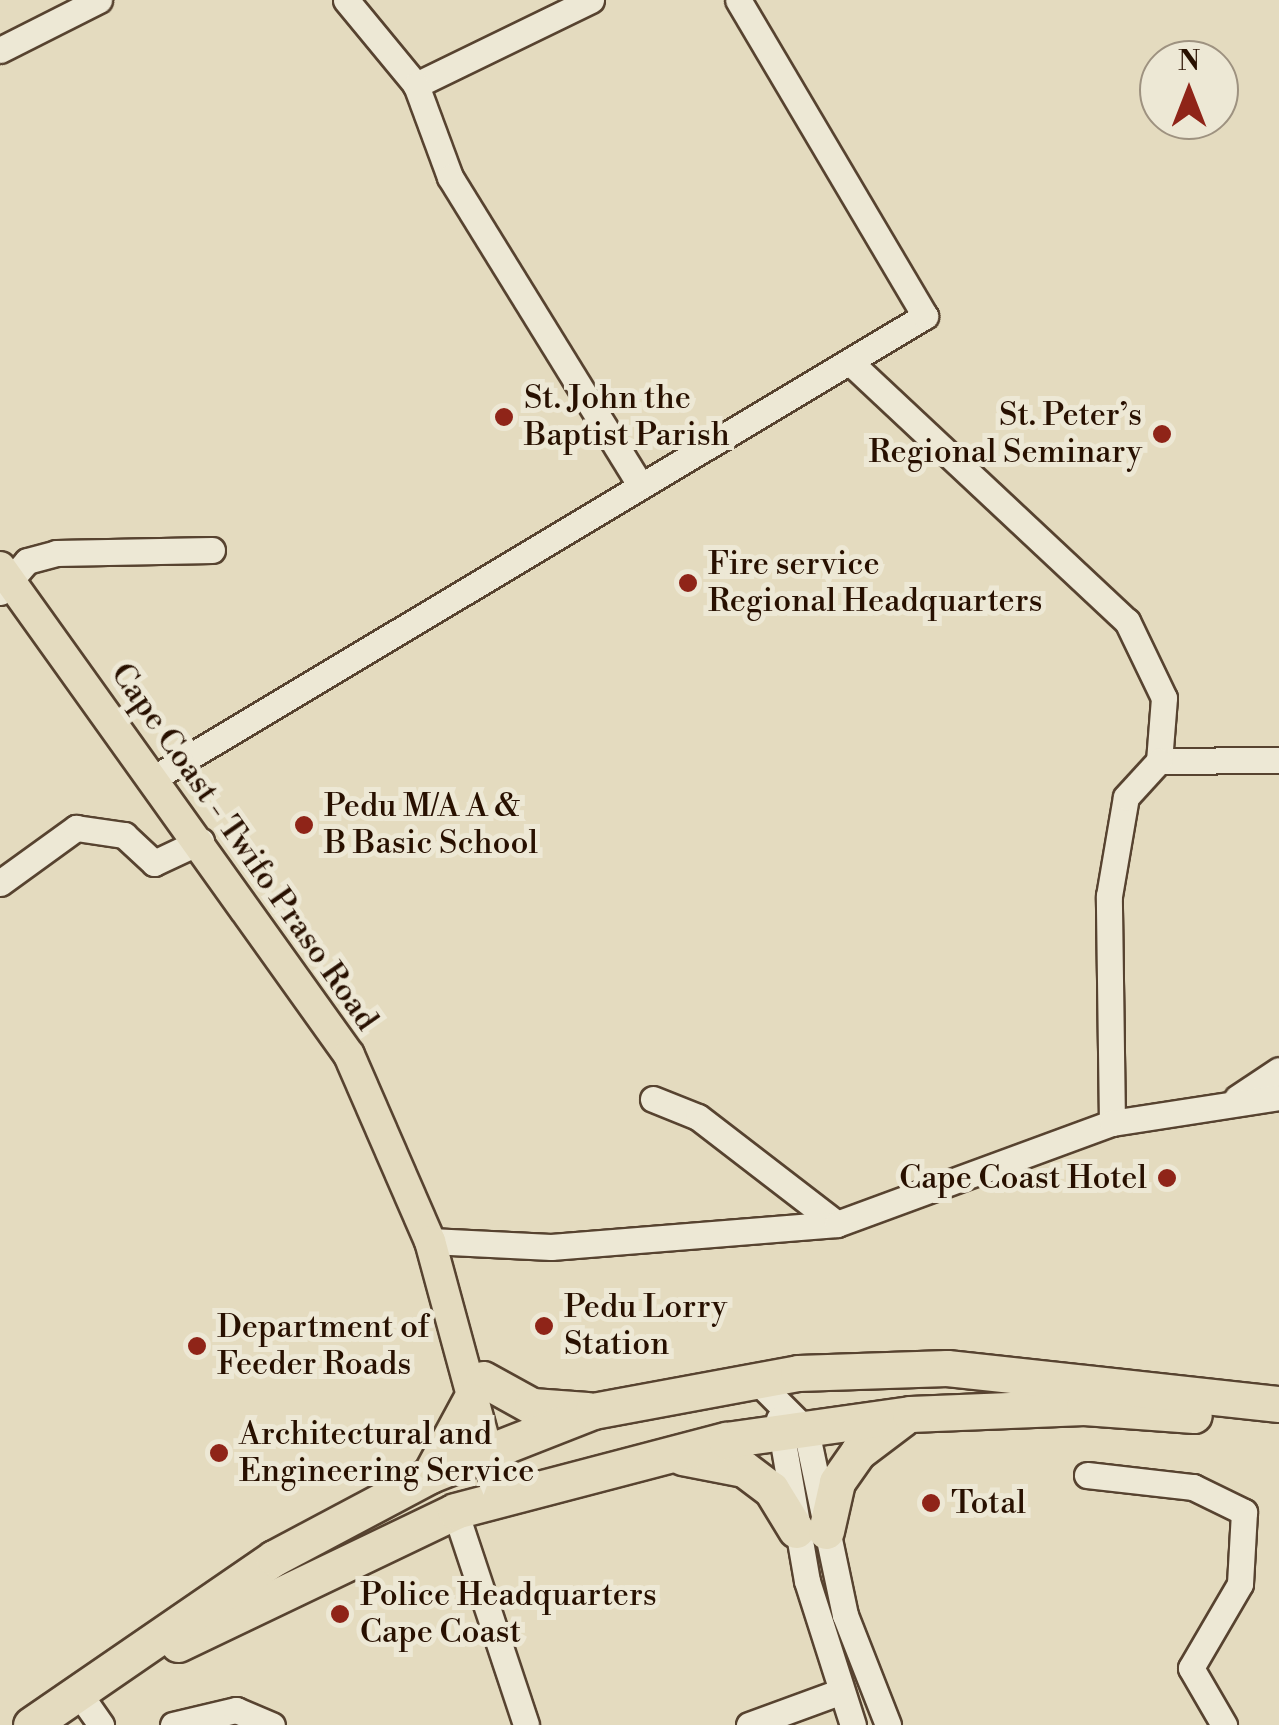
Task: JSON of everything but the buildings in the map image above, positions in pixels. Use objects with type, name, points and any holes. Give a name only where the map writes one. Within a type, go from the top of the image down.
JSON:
[{"type":"highway","points":[[46,1725],[93,1713],[256,1602],[455,1511],[509,1492],[666,1455],[792,1409],[947,1368],[1279,1404]]},
{"type":"highway","points":[[430,1475],[472,1378],[532,1406],[593,1411]]},
{"type":"highway","points":[[31,1725],[274,1558],[430,1475],[593,1411],[754,1378],[792,1409],[910,1414],[1084,1407],[1279,1425]]},
{"type":"highway","points":[[666,1455],[744,1470],[770,1489],[811,1531],[858,1452],[910,1414]]},
{"type":"main road","name":"Cape Coast - Twifo Praso Road","points":[[3,579],[202,841],[349,1054],[430,1241],[509,1492]]},
{"type":"street","points":[[0,50],[99,0]]},
{"type":"street","points":[[346,0],[416,86],[450,178],[641,486]]},
{"type":"street","points":[[416,86],[591,0]]},
{"type":"street","points":[[154,778],[641,486],[854,365],[925,316],[738,0]]},
{"type":"street","points":[[854,365],[1127,620],[1164,698],[1159,761],[1126,797],[1109,896],[1112,1123]]},
{"type":"street","points":[[3,579],[28,561],[56,552],[212,550]]},
{"type":"street","points":[[1159,761],[1279,760]]},
{"type":"street","points":[[0,883],[76,828],[124,835],[154,863],[202,841]]},
{"type":"street","points":[[1236,1098],[1279,1070]]},
{"type":"street","points":[[430,1241],[551,1247],[837,1224],[1112,1123],[1236,1098],[1279,1097]]},
{"type":"street","points":[[653,1099],[698,1117],[837,1224]]},
{"type":"street","points":[[792,1409],[839,1692],[852,1725]]},
{"type":"street","points":[[1087,1475],[1194,1487],[1244,1512],[1240,1584],[1191,1668],[1224,1725]]},
{"type":"street","points":[[455,1511],[526,1725]]},
{"type":"street","points":[[811,1531],[888,1725]]},
{"type":"street","points":[[749,1725],[839,1692]]},
{"type":"street","points":[[173,1725],[236,1710],[272,1725]]},
{"type":"place","name":"St. John the Baptist Parish","points":[[504,417]]},
{"type":"place","name":"St. Peter’s Regional Seminary","points":[[1162,434]]},
{"type":"place","name":"Fire service Regional Headquarters","points":[[688,583]]},
{"type":"place","name":"Pedu M/A A & B Basic School","points":[[304,825]]},
{"type":"place","name":"Cape Coast Hotel","points":[[1167,1178]]},
{"type":"place","name":"Pedu Lorry Station","points":[[544,1326]]},
{"type":"place","name":"Department of Feeder Roads","points":[[197,1346]]},
{"type":"place","name":"Architectural and Engineering Service","points":[[219,1453]]},
{"type":"place","name":"Total","points":[[931,1503]]},
{"type":"place","name":"Police Headquarters Cape Coast","points":[[340,1614]]}]
